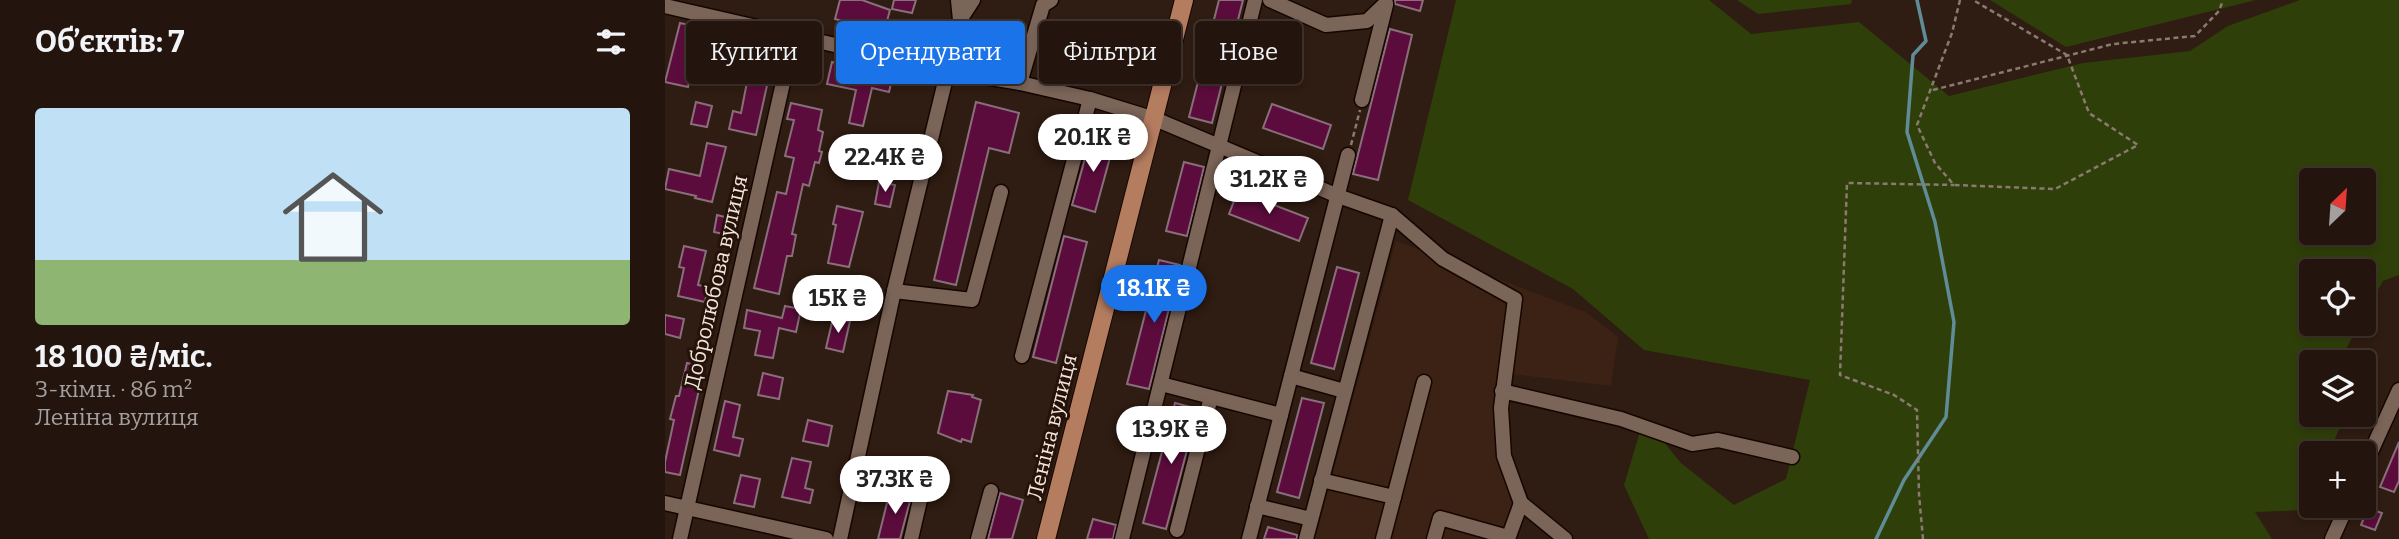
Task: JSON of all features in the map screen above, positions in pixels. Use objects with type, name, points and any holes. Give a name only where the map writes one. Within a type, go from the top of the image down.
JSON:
[{"type":"main road","name":"Леніна вулиця","points":[[1046,539],[1184,0]]},
{"type":"street","points":[[958,0],[960,20]]},
{"type":"street","points":[[960,20],[973,0]]},
{"type":"street","points":[[1025,66],[1043,5],[1051,0]]},
{"type":"street","points":[[1122,539],[1255,0]]},
{"type":"street","points":[[1270,0],[1326,25],[1367,21],[1386,2]]},
{"type":"street","points":[[1362,100],[1386,2]]},
{"type":"street","points":[[666,9],[727,21]]},
{"type":"street","name":"Добролюбова вулиця","points":[[680,539],[783,84]]},
{"type":"street","points":[[840,539],[894,290],[945,84]]},
{"type":"street","points":[[1024,84],[1090,99],[1154,119],[1338,196],[1392,215],[1443,259],[1515,299],[1500,408],[1504,456],[1521,503],[1566,539]]},
{"type":"street","points":[[1022,356],[1090,99]]},
{"type":"street","points":[[1249,539],[1348,155]]},
{"type":"street","points":[[894,290],[972,300],[1000,192]]},
{"type":"street","points":[[1306,539],[1392,215]]},
{"type":"street","points":[[1291,376],[1344,390]]},
{"type":"street","points":[[1384,539],[1424,382]]},
{"type":"street","points":[[1161,384],[1281,415]]},
{"type":"street","points":[[2376,441],[2399,390]]},
{"type":"street","points":[[1503,391],[1621,419],[1692,444],[1718,440],[1792,457]]},
{"type":"street","points":[[1177,530],[1211,397]]},
{"type":"street","points":[[856,470],[924,483],[911,539]]},
{"type":"street","points":[[1321,480],[1394,497]]},
{"type":"street","points":[[978,539],[991,491]]},
{"type":"street","points":[[665,503],[826,539]]},
{"type":"street","points":[[1434,539],[1440,518],[1461,522],[1486,536],[1508,538],[1521,503]]},
{"type":"street","points":[[1258,506],[1311,519]]},
{"type":"street","points":[[2332,539],[2342,518]]},
{"type":"path","points":[[1954,185],[1935,163],[1917,125],[1952,33],[1960,0]]},
{"type":"path","points":[[1923,539],[1917,410],[1894,395],[1840,375],[1847,183],[2055,189],[2138,145],[2089,113],[2067,55],[1973,0]]},
{"type":"path","points":[[1931,91],[2113,44],[2195,36],[2219,11],[2223,0]]},
{"type":"path","points":[[1348,155],[1362,100]]},
{"type":"shaded area","points":[[1396,241],[1586,312],[1618,337],[1611,386],[1512,374],[1510,425],[1515,473],[1513,539],[1315,539]]},
{"type":"green space","points":[[1456,0],[1709,0],[1751,34],[1859,22],[1949,96],[2083,63],[2190,51],[2228,26],[2300,0],[2399,0],[2399,275],[2383,281],[2376,294],[2376,259],[2299,259],[2299,336],[2353,336],[2347,350],[2299,350],[2299,427],[2340,427],[2334,441],[2299,441],[2299,510],[2255,512],[2272,539],[1649,539],[1624,485],[1644,418],[1681,463],[1734,505],[1786,479],[1810,380],[1644,350],[1573,289],[1408,200]]},
{"type":"green space","points":[[1737,0],[1852,0],[1851,4],[1758,14]]},
{"type":"green space","points":[[1990,0],[2256,0],[2066,47]]},
{"type":"building","points":[[840,0],[862,0],[890,10],[887,21],[835,19]]},
{"type":"building","points":[[894,0],[916,0],[912,13],[892,9]]},
{"type":"building","points":[[1219,0],[1243,0],[1238,21],[1214,21]]},
{"type":"building","points":[[1395,0],[1423,0],[1420,11],[1395,4]]},
{"type":"building","points":[[680,23],[686,24],[688,87],[665,82]]},
{"type":"building","points":[[1390,29],[1412,35],[1378,180],[1353,174]]},
{"type":"building","points":[[832,62],[836,63],[836,84],[891,84],[889,92],[872,88],[863,126],[849,123],[856,90],[827,84]]},
{"type":"building","points":[[747,84],[767,84],[756,135],[729,129],[733,111],[741,113]]},
{"type":"building","points":[[1197,84],[1222,84],[1212,123],[1189,117]]},
{"type":"building","points":[[696,102],[712,106],[707,127],[691,124]]},
{"type":"building","points":[[976,102],[1019,113],[1009,153],[989,148],[956,285],[934,280]]},
{"type":"building","points":[[791,103],[822,110],[818,130],[823,132],[819,151],[822,152],[819,163],[815,162],[809,186],[803,184],[792,234],[796,235],[792,256],[787,256],[779,294],[754,288],[777,192],[786,194],[794,158],[785,156],[794,120],[787,119]]},
{"type":"building","points":[[1272,104],[1331,125],[1323,149],[1263,128]]},
{"type":"building","points":[[1091,137],[1114,143],[1095,212],[1072,205]]},
{"type":"building","points":[[858,139],[903,149],[899,165],[855,155]]},
{"type":"building","points":[[707,143],[726,147],[712,202],[665,189],[669,169],[700,176]]},
{"type":"building","points":[[1184,162],[1204,167],[1187,236],[1166,231]]},
{"type":"building","points":[[879,182],[895,185],[890,207],[875,204]]},
{"type":"building","points":[[1238,191],[1308,218],[1299,241],[1229,214]]},
{"type":"building","points":[[837,206],[863,212],[849,267],[828,263]]},
{"type":"building","points":[[717,215],[737,220],[733,236],[714,232]]},
{"type":"building","points":[[1064,236],[1087,242],[1056,363],[1033,357]]},
{"type":"building","points":[[684,246],[706,251],[698,285],[708,287],[705,302],[678,296],[684,268],[679,267]]},
{"type":"building","points":[[1159,260],[1180,265],[1149,389],[1127,384]]},
{"type":"building","points":[[1337,267],[1359,273],[1334,369],[1311,363]]},
{"type":"building","points":[[841,282],[859,285],[856,302],[838,298]]},
{"type":"building","points":[[785,306],[801,309],[796,332],[779,328],[773,358],[755,355],[760,331],[744,328],[747,310],[782,318]]},
{"type":"building","points":[[665,315],[684,319],[680,338],[665,334]]},
{"type":"building","points":[[833,318],[850,321],[843,352],[826,348]]},
{"type":"building","points":[[687,363],[704,367],[680,475],[665,472],[665,462],[674,420],[670,419]]},
{"type":"building","points":[[763,373],[783,378],[779,399],[758,395]]},
{"type":"building","points":[[948,391],[973,395],[972,397],[981,400],[971,442],[962,439],[961,442],[938,433]]},
{"type":"building","points":[[1302,398],[1324,403],[1299,498],[1277,492]]},
{"type":"building","points":[[725,401],[740,405],[733,437],[743,439],[739,456],[714,450]]},
{"type":"building","points":[[1175,403],[1198,409],[1166,529],[1143,523]]},
{"type":"building","points":[[808,420],[832,426],[828,446],[803,441]]},
{"type":"building","points":[[2399,442],[2399,481],[2394,492],[2380,487]]},
{"type":"building","points":[[792,458],[811,462],[805,488],[813,490],[810,503],[782,497]]},
{"type":"building","points":[[741,475],[760,479],[754,507],[734,503]]},
{"type":"building","points":[[890,491],[911,496],[910,501],[900,539],[878,539]]},
{"type":"building","points":[[1000,493],[1023,500],[1012,539],[988,539]]},
{"type":"building","points":[[2376,511],[2382,513],[2375,530],[2361,525],[2364,518],[2376,518]]},
{"type":"building","points":[[1093,519],[1116,525],[1113,539],[1087,539]]},
{"type":"building","points":[[1268,527],[1297,535],[1297,539],[1264,539]]},
{"type":"waterway","points":[[1876,539],[1904,480],[1946,417],[1954,322],[1935,222],[1907,132],[1913,55],[1926,41],[1917,0]]}]
